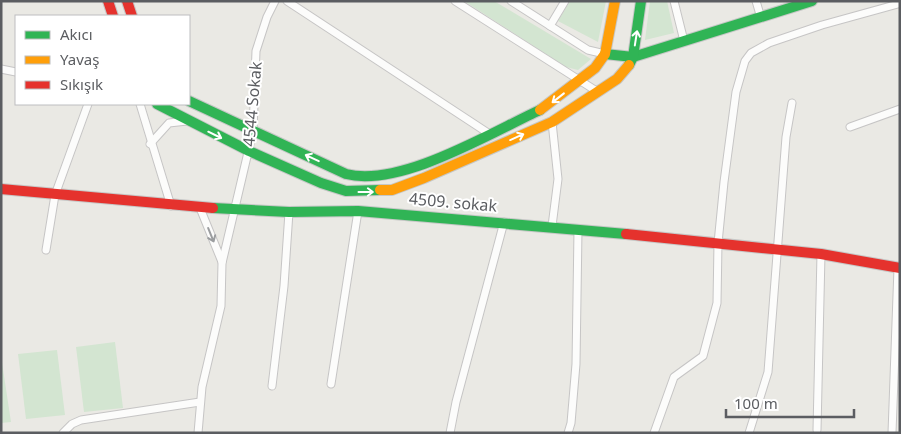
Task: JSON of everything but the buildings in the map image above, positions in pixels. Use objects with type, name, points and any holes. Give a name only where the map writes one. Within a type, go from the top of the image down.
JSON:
[{"type":"main road","points":[[108,1],[113,15]]},
{"type":"main road","points":[[127,1],[132,15]]},
{"type":"main road","points":[[190,101],[346,174],[362,178],[384,176],[425,164],[544,108],[594,68],[605,54],[615,1]]},
{"type":"main road","points":[[158,105],[248,151],[321,183],[346,191],[392,190],[552,122],[617,79],[628,67],[633,57],[641,1]]},
{"type":"main road","points":[[605,54],[633,57],[812,1]]},
{"type":"main road","name":"4509. sokak","points":[[1,189],[200,208],[289,212],[358,211],[552,226],[779,249],[899,268]]},
{"type":"street","name":"4544 Sokak","points":[[222,262],[253,131],[256,51],[267,17],[275,1]]},
{"type":"street","points":[[287,1],[488,134]]},
{"type":"street","points":[[455,1],[598,92]]},
{"type":"street","points":[[511,1],[588,50],[605,54]]},
{"type":"street","points":[[550,26],[565,1]]},
{"type":"street","points":[[674,1],[684,41]]},
{"type":"street","points":[[756,1],[761,18]]},
{"type":"street","points":[[654,433],[674,377],[703,356],[717,304],[718,243],[733,108],[738,79],[745,61],[751,53],[769,42],[822,25],[899,5]]},
{"type":"street","points":[[1,69],[15,72]]},
{"type":"street","points":[[749,433],[768,372],[779,249],[786,137],[792,103]]},
{"type":"street","points":[[46,250],[55,194],[88,105]]},
{"type":"street","points":[[140,105],[150,144],[171,206]]},
{"type":"street","points":[[850,127],[900,109]]},
{"type":"street","points":[[150,144],[169,123],[187,121]]},
{"type":"street","points":[[552,122],[558,179],[552,226]]},
{"type":"street","points":[[198,433],[202,387],[221,306],[222,262],[200,208]]},
{"type":"street","points":[[330,384],[358,211]]},
{"type":"street","points":[[272,386],[284,286],[289,212]]},
{"type":"street","points":[[450,433],[456,402],[504,222]]},
{"type":"street","points":[[568,433],[572,422],[576,364],[578,230]]},
{"type":"street","points":[[817,430],[820,254]]},
{"type":"street","points":[[892,433],[899,268]]},
{"type":"street","points":[[63,433],[72,424],[81,420],[200,402]]},
{"type":"green space","points":[[464,1],[494,1],[591,59],[578,70],[566,67]]},
{"type":"green space","points":[[570,1],[606,1],[598,42],[558,21]]},
{"type":"green space","points":[[650,1],[667,1],[674,33],[645,40]]},
{"type":"green space","points":[[115,342],[123,408],[84,412],[76,347]]},
{"type":"green space","points":[[57,350],[65,415],[26,419],[18,354]]},
{"type":"green space","points":[[1,356],[11,422],[1,423]]},
{"type":"traffic: fast","points":[[629,65],[633,57],[641,1]]},
{"type":"traffic: fast","points":[[605,54],[633,57],[812,1]]},
{"type":"traffic: fast","points":[[190,101],[346,174],[368,176],[392,173],[418,166],[471,144],[540,110]]},
{"type":"traffic: fast","points":[[159,105],[249,151],[321,183],[346,191],[380,190]]},
{"type":"traffic: fast","points":[[213,208],[289,212],[358,211],[626,234]]},
{"type":"traffic: slow","points":[[540,110],[595,68],[605,54],[615,1]]},
{"type":"traffic: slow","points":[[380,190],[392,190],[424,178],[552,122],[617,79],[629,65]]},
{"type":"traffic: jam","points":[[108,1],[113,15]]},
{"type":"traffic: jam","points":[[127,1],[132,15]]},
{"type":"traffic: jam","points":[[1,189],[213,208]]},
{"type":"traffic: jam","points":[[626,234],[821,254],[900,268]]}]
